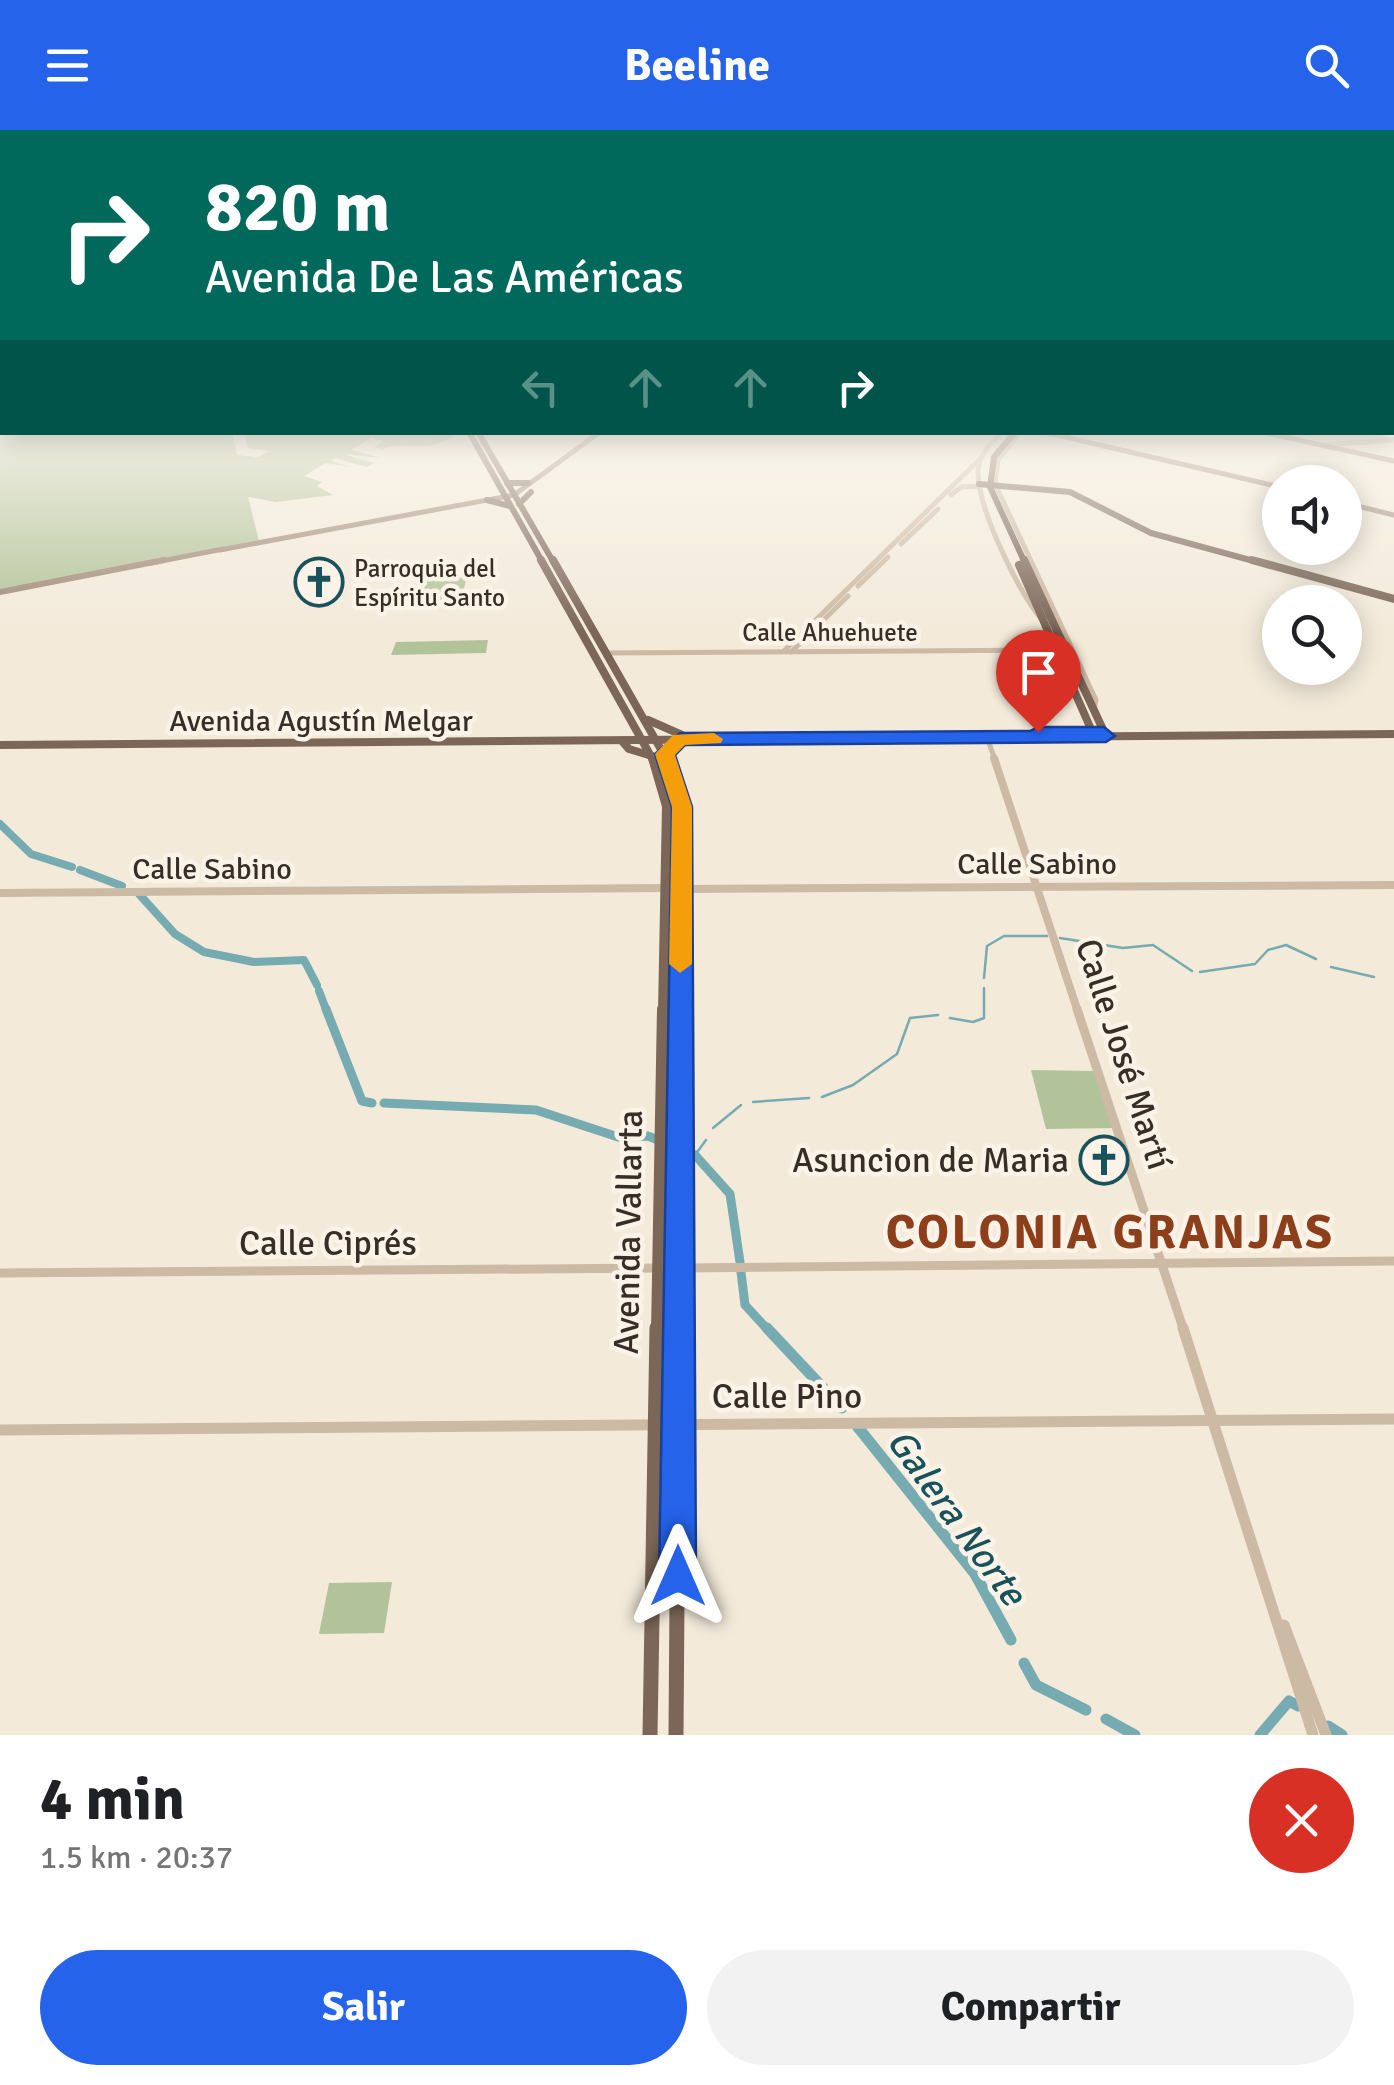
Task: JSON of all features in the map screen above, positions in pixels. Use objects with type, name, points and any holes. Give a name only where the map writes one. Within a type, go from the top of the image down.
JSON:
[{"type":"main road","points":[[500,481],[515,505]]},
{"type":"main road","points":[[501,481],[503,485]]},
{"type":"main road","points":[[515,505],[539,481]]},
{"type":"main road","points":[[991,481],[1084,720],[1098,735]]},
{"type":"main road","points":[[990,484],[1070,492],[1158,535],[1394,601]]},
{"type":"main road","points":[[990,484],[1096,715],[1098,735]]},
{"type":"main road","points":[[486,500],[503,485],[530,488]]},
{"type":"main road","points":[[0,592],[510,496],[530,488]]},
{"type":"main road","points":[[486,500],[515,505]]},
{"type":"main road","name":"Avenida Vallarta","points":[[515,505],[665,754],[682,807],[676,1735]]},
{"type":"main road","name":"Avenida Vallarta","points":[[515,505],[652,756],[667,806],[650,1735]]},
{"type":"main road","points":[[1362,507],[1394,514]]},
{"type":"main road","points":[[1084,720],[1096,715]]},
{"type":"main road","points":[[643,717],[682,737],[1098,735]]},
{"type":"main road","points":[[610,737],[626,731],[632,722]]},
{"type":"main road","points":[[641,738],[1394,732]]},
{"type":"main road","points":[[665,754],[682,737]]},
{"type":"main road","name":"Avenida Agustín Melgar","points":[[0,743],[641,738]]},
{"type":"main road","name":"Avenida Agustín Melgar","points":[[0,743],[641,738]]},
{"type":"main road","points":[[622,741],[629,749],[652,756]]},
{"type":"street","points":[[787,652],[958,481]]},
{"type":"street","points":[[989,481],[1019,578],[1037,617],[1044,621]]},
{"type":"street","points":[[990,484],[1096,700],[1096,715]]},
{"type":"street","points":[[787,652],[957,490],[990,484]]},
{"type":"street","name":"Calle Ahuehuete","points":[[606,653],[1055,650]]},
{"type":"street","name":"Calle José Martí","points":[[987,738],[1279,1617],[1313,1735]]},
{"type":"street","name":"Calle Sabino","points":[[681,888],[1394,884]]},
{"type":"street","name":"Calle Sabino","points":[[0,893],[665,888]]},
{"type":"street","points":[[680,1268],[1394,1261]]},
{"type":"street","name":"Calle Ciprés","points":[[0,1274],[657,1268]]},
{"type":"street","name":"Calle Pino","points":[[0,1430],[1394,1419]]},
{"type":"street","name":"Calle José Martí","points":[[1279,1617],[1294,1645],[1326,1735]]},
{"type":"green space","points":[[0,481],[319,481],[322,482],[317,486],[333,495],[276,502],[248,497],[259,541],[0,592]]},
{"type":"green space","points":[[418,577],[467,577],[461,600],[410,600]]},
{"type":"green space","points":[[488,640],[486,653],[391,655],[396,642]]},
{"type":"green space","points":[[1031,1070],[1094,1071],[1114,1128],[1046,1129]]},
{"type":"green space","points":[[392,1582],[384,1633],[319,1634],[329,1583]]},
{"type":"waterway","name":"Galera Norte","points":[[0,824],[31,854],[72,867]]},
{"type":"waterway","name":"Galera Norte","points":[[80,870],[122,886]]},
{"type":"waterway","name":"Galera Norte","points":[[139,894],[175,934],[204,952],[254,962],[304,960],[317,985]]},
{"type":"waterway","points":[[984,978],[987,946],[1004,936],[1047,936]]},
{"type":"waterway","points":[[1060,938],[1123,948],[1153,945],[1192,971]]},
{"type":"waterway","points":[[1200,972],[1255,964],[1268,950],[1286,945],[1316,959]]},
{"type":"waterway","points":[[1331,967],[1374,977]]},
{"type":"waterway","points":[[950,1018],[973,1022],[984,1018],[984,988]]},
{"type":"waterway","name":"Galera Norte","points":[[319,991],[327,1012]]},
{"type":"waterway","name":"Galera Norte","points":[[326,1009],[362,1101],[372,1103]]},
{"type":"waterway","points":[[822,1097],[853,1085],[897,1054],[910,1018],[938,1015]]},
{"type":"waterway","points":[[753,1102],[809,1098]]},
{"type":"waterway","name":"Galera Norte","points":[[384,1103],[536,1110],[618,1137],[648,1136],[695,1155],[730,1194],[740,1262]]},
{"type":"waterway","points":[[713,1128],[741,1105]]},
{"type":"waterway","points":[[695,1155],[706,1140]]},
{"type":"waterway","name":"Galera Norte","points":[[741,1272],[745,1305],[769,1331]]},
{"type":"waterway","name":"Galera Norte","points":[[767,1328],[842,1408]]},
{"type":"waterway","name":"Galera Norte","points":[[857,1426],[975,1574],[1011,1640]]},
{"type":"waterway","name":"Galera Norte","points":[[1024,1663],[1036,1685],[1086,1710]]},
{"type":"waterway","name":"Galera Norte","points":[[1260,1735],[1289,1701],[1298,1706]]},
{"type":"waterway","name":"Galera Norte","points":[[1106,1719],[1135,1735]]},
{"type":"waterway","name":"Galera Norte","points":[[1328,1726],[1342,1735]]},
{"type":"slow traffic","points":[[680,964],[682,807],[665,754],[680,739],[714,739]]},
{"type":"place","name":"Parroquia del Espíritu Santo","points":[[319,582]]},
{"type":"place","name":"Asuncion de Maria","points":[[1104,1160]]},
{"type":"district","name":"COLONIA GRANJAS","points":[[1110,1231]]},
{"type":"route","points":[[678,1576],[682,807],[665,754],[680,739],[1106,736],[1104,732],[1038,732]]}]
